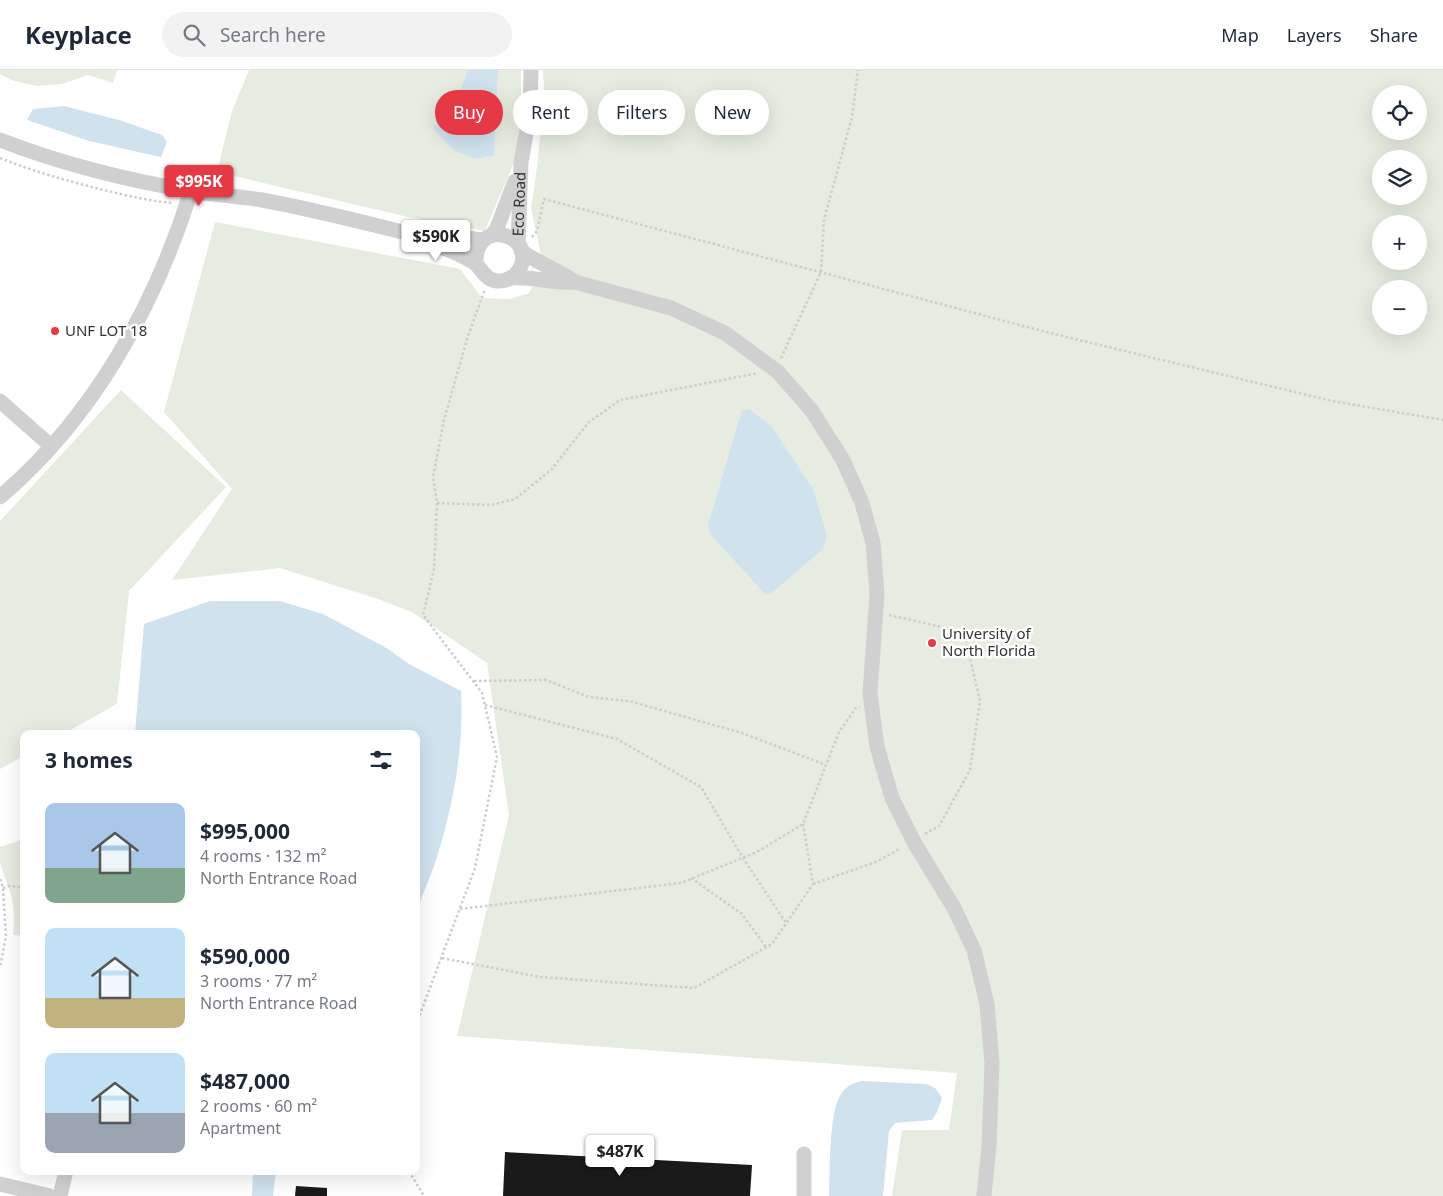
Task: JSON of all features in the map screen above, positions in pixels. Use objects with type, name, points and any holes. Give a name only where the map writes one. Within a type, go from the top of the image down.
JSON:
[{"type":"street","name":"Eco Road","points":[[520,248],[521,163],[530,110],[531,70]]},
{"type":"street","points":[[0,140],[62,162],[189,197],[230,195],[297,207],[410,234],[476,264],[482,273],[489,278],[503,281],[517,273],[522,265],[520,248]]},
{"type":"street","name":"Eco Road","points":[[488,238],[497,228],[521,163]]},
{"type":"street","points":[[0,497],[51,446],[85,404],[111,367],[152,293],[189,197]]},
{"type":"street","points":[[410,234],[427,233],[488,238],[505,235],[513,238],[531,258],[564,274],[575,282]]},
{"type":"street","points":[[476,264],[478,247],[488,238]]},
{"type":"street","points":[[510,278],[526,277],[562,283],[575,282],[671,308],[725,333],[778,372],[812,411],[843,460],[862,503],[873,543],[877,594],[870,693],[877,747],[892,798],[913,841],[954,908],[974,950],[987,1004],[992,1063],[990,1146],[984,1196]]},
{"type":"street","points":[[0,401],[51,446]]},
{"type":"street","points":[[804,1154],[804,1196]]},
{"type":"street","points":[[60,1196],[65,1175]]},
{"type":"street","points":[[0,1184],[50,1196]]},
{"type":"path","points":[[0,158],[26,169],[77,184],[153,201],[189,197]]},
{"type":"path","points":[[520,248],[537,231],[544,199],[1050,333],[1332,401],[1443,420]]},
{"type":"path","points":[[420,1015],[475,868],[497,757],[482,692],[423,615],[434,569],[437,503],[433,477],[444,420],[467,339],[489,278]]},
{"type":"path","points":[[442,958],[540,977],[694,988],[772,944],[813,884],[876,862],[939,826],[970,770],[980,701],[964,632],[876,613]]},
{"type":"path","points":[[474,682],[546,680],[590,697],[629,701],[742,733],[826,766]]},
{"type":"path","points":[[813,884],[803,824],[839,732],[856,708],[871,704]]},
{"type":"path","points":[[485,705],[617,739],[701,787],[743,858],[786,923]]},
{"type":"path","points":[[460,909],[681,883],[757,852],[803,824]]},
{"type":"path","points":[[691,878],[742,914],[766,948]]},
{"type":"path","points":[[0,879],[3,888],[6,936],[0,968]]},
{"type":"path","points":[[3,888],[8,886],[20,887]]},
{"type":"path","points":[[411,1175],[424,1196]]},
{"type":"shaded area","points":[[0,70],[117,70],[113,83],[88,75],[62,84],[37,86],[14,81],[0,74]]},
{"type":"shaded area","points":[[249,70],[521,70],[521,90],[513,90],[513,135],[518,135],[515,160],[485,231],[408,217],[217,172],[232,111]]},
{"type":"shaded area","name":"University of North Florida","points":[[543,70],[1443,70],[1443,1196],[892,1196],[902,1130],[949,1130],[957,1073],[457,1036],[509,815],[487,663],[412,612],[378,599],[280,568],[172,580],[232,489],[164,412],[215,222],[460,269],[482,298],[510,299],[529,293],[543,265],[531,208],[540,135],[588,135],[588,90],[544,90]]},
{"type":"shaded area","points":[[121,390],[226,487],[129,591],[117,704],[70,730],[20,730],[20,758],[0,769],[0,521]]},
{"type":"shaded area","points":[[20,840],[20,936],[13,935],[14,915],[12,898],[0,863],[0,847]]},
{"type":"water","points":[[468,70],[498,70],[497,90],[460,90]]},
{"type":"water","points":[[64,106],[119,120],[162,135],[167,142],[161,157],[89,141],[27,120],[33,109]]},
{"type":"water","points":[[439,135],[495,135],[494,155],[476,159],[453,150]]},
{"type":"water","points":[[749,409],[772,427],[813,489],[827,536],[823,549],[774,591],[766,595],[710,534],[708,525],[742,410]]},
{"type":"water","points":[[210,601],[280,601],[323,614],[385,647],[409,664],[461,691],[461,732],[453,794],[438,854],[420,901],[420,730],[135,730],[144,624]]},
{"type":"water","points":[[861,1081],[926,1084],[935,1088],[942,1098],[932,1120],[895,1123],[889,1131],[883,1196],[829,1196],[832,1129],[836,1104],[846,1088]]},
{"type":"water","points":[[253,1175],[276,1175],[273,1196],[252,1196]]},
{"type":"building","points":[[505,1152],[752,1165],[750,1196],[503,1196]]},
{"type":"building","points":[[296,1186],[327,1188],[327,1196],[295,1196]]},
{"type":"place","name":"UNF LOT 18","points":[[55,331]]},
{"type":"place","name":"University of North Florida","points":[[932,643]]}]
